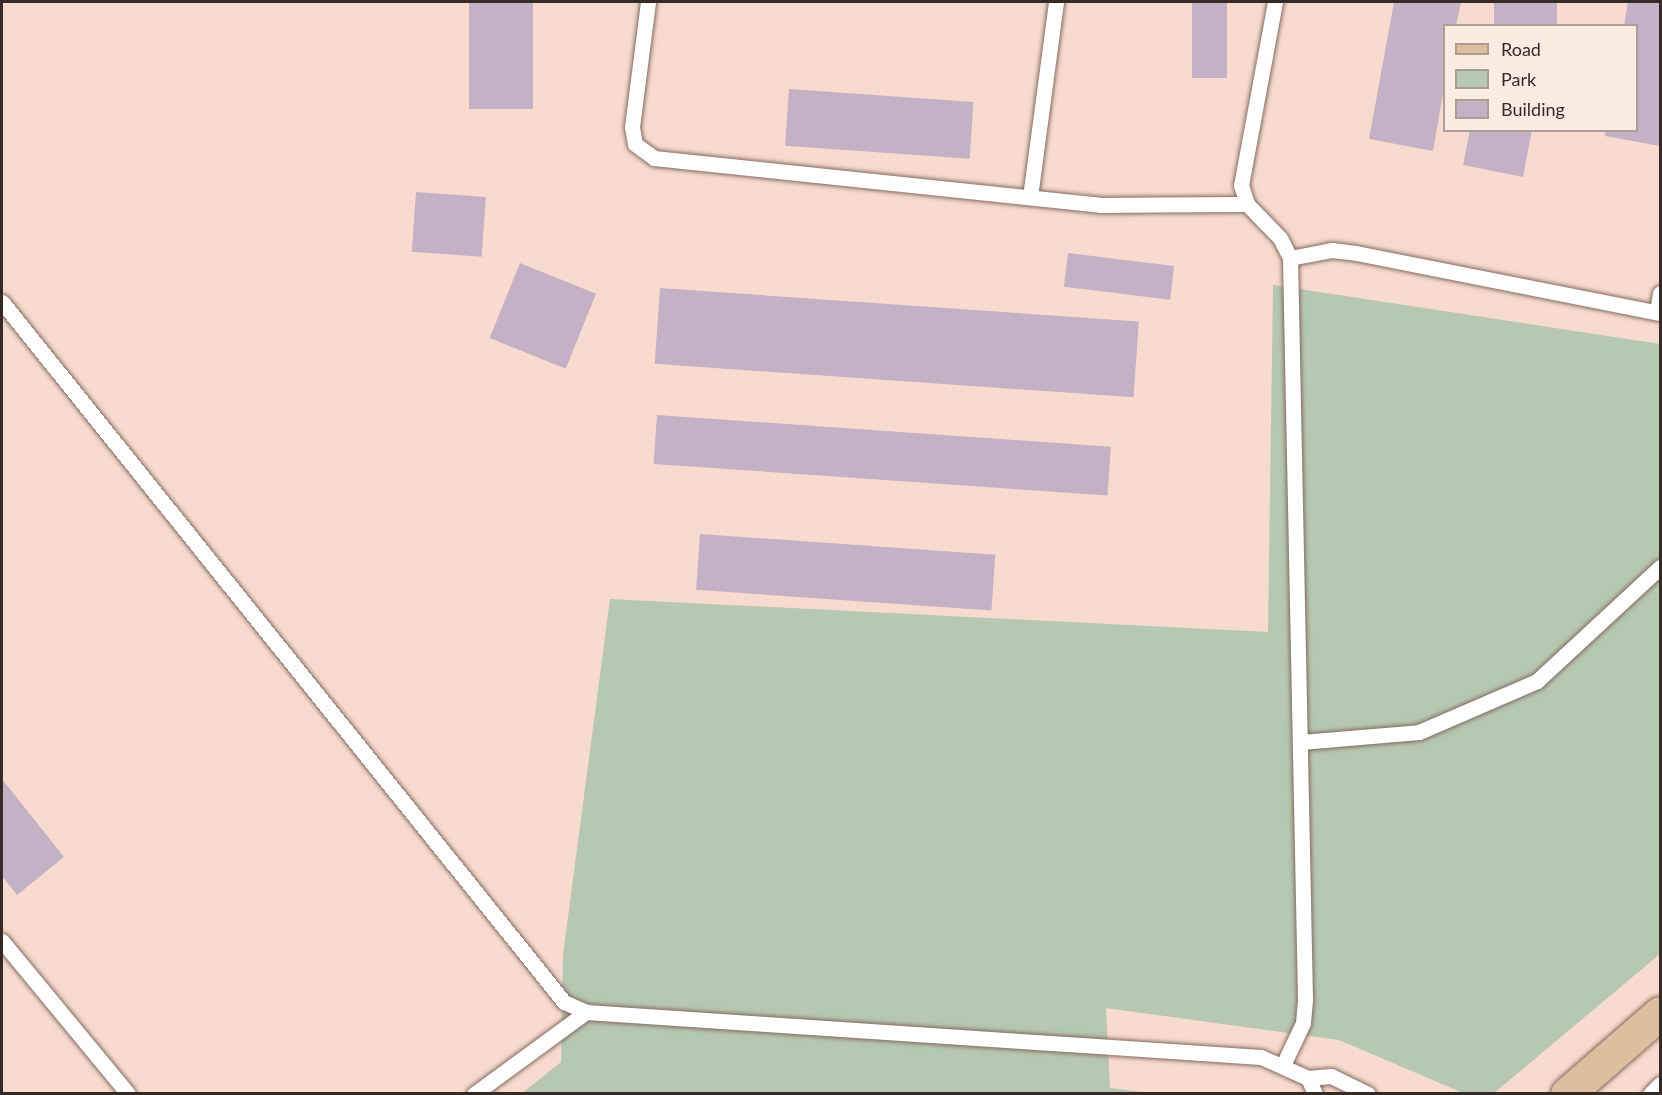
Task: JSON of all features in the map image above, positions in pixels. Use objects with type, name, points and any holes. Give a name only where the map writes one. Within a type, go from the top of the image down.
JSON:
[{"type":"main road","points":[[1567,1094],[1660,1013]]},
{"type":"lane","points":[[648,2],[632,128],[635,144],[654,158],[1100,205],[1247,204]]},
{"type":"lane","points":[[1030,197],[1056,2]]},
{"type":"lane","points":[[1275,2],[1242,164],[1247,204],[1280,238],[1290,258],[1305,1000],[1303,1023],[1283,1065]]},
{"type":"lane","points":[[1290,258],[1332,250],[1356,253],[1659,313],[1660,293]]},
{"type":"lane","points":[[2,302],[552,989],[586,1012],[1220,1054],[1283,1065],[1308,1078],[1331,1076],[1368,1094]]},
{"type":"lane","points":[[1301,742],[1419,732],[1537,681],[1660,567]]},
{"type":"lane","points":[[2,941],[128,1094]]},
{"type":"lane","points":[[474,1094],[586,1012]]},
{"type":"lane","points":[[1308,1078],[1315,1094]]},
{"type":"lane","points":[[1650,1094],[1660,1084]]},
{"type":"green space","points":[[1273,285],[1660,344],[1660,954],[1494,1093],[1463,1093],[1339,1040],[1106,1008],[1110,1088],[1151,1093],[521,1094],[561,1062],[563,955],[610,599],[1268,632]]},
{"type":"building","points":[[469,2],[533,2],[533,109],[469,109]]},
{"type":"building","points":[[1192,2],[1227,2],[1227,78],[1192,78]]},
{"type":"building","points":[[1394,2],[1461,2],[1456,24],[1443,24],[1443,94],[1433,151],[1369,139]]},
{"type":"building","points":[[1494,2],[1557,2],[1557,24],[1494,24]]},
{"type":"building","points":[[1628,2],[1660,2],[1660,146],[1605,136],[1606,132],[1638,132],[1638,24],[1624,24]]},
{"type":"building","points":[[789,89],[974,102],[970,159],[785,146]]},
{"type":"building","points":[[1470,132],[1532,132],[1523,177],[1463,165]]},
{"type":"building","points":[[416,192],[486,197],[482,257],[412,252]]},
{"type":"building","points":[[1068,253],[1174,266],[1170,300],[1064,287]]},
{"type":"building","points":[[520,263],[596,294],[566,369],[490,338]]},
{"type":"building","points":[[660,288],[1139,321],[1134,397],[655,364]]},
{"type":"building","points":[[657,415],[1111,447],[1107,496],[654,464]]},
{"type":"building","points":[[700,534],[995,555],[991,611],[696,590]]},
{"type":"building","points":[[2,779],[64,857],[17,895],[2,876]]}]
